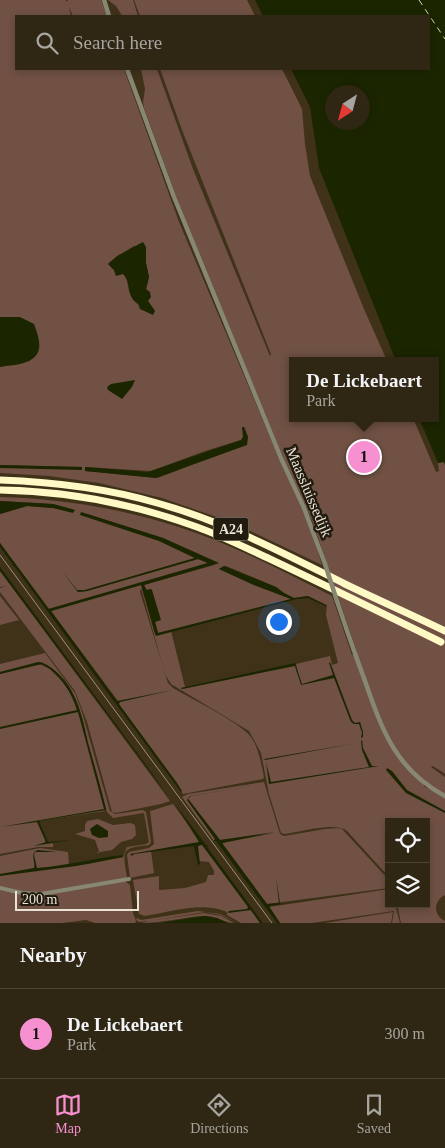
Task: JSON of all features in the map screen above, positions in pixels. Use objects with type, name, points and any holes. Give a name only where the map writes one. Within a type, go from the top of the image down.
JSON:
[{"type":"highway","name":"A24","points":[[0,480],[55,483],[100,490],[157,503],[185,512],[250,538],[445,631]]},
{"type":"highway","name":"A24","points":[[0,490],[83,497],[131,507],[182,522],[231,541],[441,642]]},
{"type":"street","points":[[104,0],[109,15]]},
{"type":"street","name":"Maassluissedijk","points":[[128,70],[174,197],[281,458],[304,508],[371,699],[390,743],[412,773],[426,785],[445,796]]},
{"type":"street","points":[[0,888],[22,893],[41,894],[129,879]]},
{"type":"shaded area","points":[[0,0],[66,0],[66,2],[68,0],[101,0],[107,15],[73,15],[69,7],[71,15],[15,15],[15,70],[124,70],[179,222],[276,451],[310,526],[322,565],[231,522],[162,498],[99,483],[49,476],[0,473],[0,468],[82,467],[0,465],[0,367],[30,361],[20,317],[0,317]],"holes":[[[134,246],[146,247],[146,263],[149,277],[146,289],[148,301],[155,311],[140,309],[131,296],[125,276],[123,274],[116,275],[108,264]],[[244,427],[248,437],[157,478],[86,471],[86,467],[151,471],[241,440]]]},
{"type":"shaded area","points":[[108,0],[133,0],[138,15],[121,15],[116,6]]},
{"type":"shaded area","points":[[134,0],[247,0],[254,15],[140,15]]},
{"type":"shaded area","points":[[255,0],[445,0],[445,465],[444,462],[438,463],[421,422],[439,422],[439,357],[394,357],[319,168],[310,107],[292,70],[430,70],[430,15],[262,15]]},
{"type":"shaded area","points":[[141,70],[157,70],[193,169],[270,356],[271,354],[182,130],[160,70],[282,70],[302,109],[310,176],[385,357],[289,357],[289,422],[415,422],[436,472],[439,471],[438,463],[444,462],[445,774],[433,766],[431,767],[445,777],[445,794],[425,782],[424,786],[445,798],[445,895],[438,901],[436,908],[438,915],[445,923],[401,923],[398,908],[430,908],[430,818],[385,818],[385,873],[346,830],[325,827],[285,834],[281,833],[269,794],[261,753],[249,731],[171,684],[165,675],[168,683],[173,688],[226,718],[251,737],[258,751],[264,777],[263,779],[183,794],[116,703],[118,701],[51,611],[141,585],[155,635],[171,631],[185,687],[182,689],[295,665],[297,673],[296,664],[330,656],[332,665],[338,663],[326,615],[327,605],[308,596],[294,598],[276,587],[226,566],[219,569],[291,599],[158,633],[144,585],[218,563],[163,538],[81,512],[160,541],[195,558],[85,590],[77,590],[63,572],[78,592],[198,559],[208,563],[48,609],[0,543],[0,514],[27,506],[75,510],[53,504],[0,501],[0,497],[28,498],[85,505],[141,516],[168,524],[236,549],[332,596],[352,655],[357,652],[313,523],[280,450],[179,204],[143,102],[145,89]],"holes":[[[141,588],[163,666],[140,592]]]},
{"type":"shaded area","points":[[143,242],[146,247],[146,263],[149,277],[146,289],[150,292],[151,297],[148,301],[155,311],[153,315],[140,309],[139,304],[132,298],[126,277],[123,274],[116,276],[114,270],[108,264],[117,256]]},
{"type":"shaded area","points":[[0,317],[20,317],[34,324],[39,349],[34,358],[20,364],[0,367]]},
{"type":"shaded area","points":[[135,380],[122,399],[108,390],[107,387],[111,384]]},
{"type":"shaded area","points":[[242,427],[244,427],[248,437],[247,445],[156,478],[85,471],[85,467],[148,472],[241,440],[243,437]]},
{"type":"shaded area","points":[[0,465],[82,467],[82,470],[0,468]]},
{"type":"shaded area","points":[[0,501],[53,504],[75,510],[73,513],[53,508],[27,506],[0,514]]},
{"type":"shaded area","points":[[81,512],[163,538],[219,563],[144,585],[146,590],[152,590],[161,620],[155,622],[158,633],[291,599],[219,569],[224,566],[276,587],[294,598],[308,596],[327,606],[308,598],[297,599],[156,636],[141,585],[51,611],[117,701],[173,690],[120,702],[119,704],[177,783],[181,792],[0,547],[0,543],[49,609],[208,563],[198,559],[78,592],[62,571],[77,590],[85,590],[195,558],[159,541],[80,515]]},
{"type":"shaded area","points":[[0,567],[152,773],[168,796],[0,571]]},
{"type":"shaded area","points":[[0,571],[170,801],[116,813],[112,812],[87,722],[75,691],[0,592],[0,588],[6,586],[0,587]]},
{"type":"shaded area","points":[[0,596],[19,620],[0,625]]},
{"type":"shaded area","points":[[45,653],[75,693],[110,811],[115,814],[143,810],[146,812],[151,842],[149,845],[133,847],[126,852],[126,879],[31,893],[0,887],[0,856],[40,848],[68,852],[69,865],[48,869],[123,857],[127,847],[149,842],[144,813],[113,818],[107,812],[80,713],[69,687],[48,666],[41,662],[0,672],[0,664]]},
{"type":"shaded area","points":[[38,662],[47,665],[56,672],[73,694],[81,715],[106,810],[39,821],[48,842],[70,840],[34,846],[46,842],[37,822],[0,827],[104,809],[78,712],[0,729],[0,727],[77,710],[72,696],[64,684],[42,664],[0,674],[0,672]]},
{"type":"shaded area","points":[[330,662],[352,720],[355,723],[360,722],[363,732],[363,737],[361,738],[362,733],[359,724],[354,724],[351,722],[334,678],[301,685],[295,666],[181,688],[295,663],[302,684],[333,675]]},
{"type":"shaded area","points":[[39,664],[50,669],[72,695],[83,727],[105,811],[37,821],[45,839],[45,844],[53,843],[53,847],[38,847],[0,854],[0,674]]},
{"type":"shaded area","points":[[362,740],[363,748],[372,766],[379,766],[269,784],[266,762],[271,782],[369,767],[362,750]]},
{"type":"shaded area","points":[[357,743],[265,760],[264,759]]},
{"type":"shaded area","points":[[387,768],[392,771],[407,790],[445,811],[445,813],[406,793],[386,770]]},
{"type":"shaded area","points":[[264,782],[280,834],[284,836],[325,829],[342,829],[385,876],[385,889],[267,904],[222,843],[275,833],[220,840],[189,798],[188,801],[215,839],[214,841],[182,797],[188,794]]},
{"type":"shaded area","points":[[263,784],[191,796],[188,799],[220,840],[275,832],[222,843],[267,904],[279,903],[276,877],[281,904],[385,890],[269,906],[280,923],[277,923],[216,841],[214,841],[215,839],[187,800],[190,796]]},
{"type":"shaded area","points":[[173,804],[260,923],[241,923],[227,915],[227,912],[207,907],[186,908],[145,916],[139,914],[133,880],[159,876],[159,890],[185,888],[206,882],[208,875],[214,875],[209,862],[198,861],[194,843],[151,851],[154,873],[130,878],[127,855],[129,852],[149,848],[154,844],[150,811]]},
{"type":"shaded area","points":[[175,804],[206,845],[208,845],[207,847],[263,923],[260,923],[251,910],[228,913],[229,911],[247,909],[248,907],[202,845],[198,846],[200,864],[198,865],[194,846],[134,854],[132,856],[130,854],[199,842]]},
{"type":"shaded area","points":[[98,819],[113,825],[131,823],[135,825],[136,835],[132,839],[121,842],[112,850],[96,854],[99,851],[95,840],[75,834],[85,831],[87,821]]},
{"type":"shaded area","points":[[97,824],[108,831],[108,837],[99,838],[92,835],[90,829]]},
{"type":"shaded area","points":[[35,851],[57,852],[35,852],[37,868],[59,866],[112,856],[123,855],[123,857],[76,866],[0,876],[0,874],[34,868],[33,855]]},
{"type":"shaded area","points":[[125,881],[130,885],[135,923],[95,923],[86,920],[62,923],[0,923],[0,889],[27,894]]},
{"type":"shaded area","points":[[385,890],[385,908],[396,908],[400,923],[392,923],[394,911],[312,923],[280,923],[269,907]]},
{"type":"shaded area","points":[[198,911],[220,914],[238,923],[220,915],[205,912],[139,922],[136,920],[137,918],[141,920]]},
{"type":"shaded area","points":[[393,912],[391,923],[325,923]]},
{"type":"shaded area","points":[[204,913],[221,916],[234,923],[204,916],[141,923]]},
{"type":"shaded area","points":[[204,916],[217,918],[228,923],[159,923]]},
{"type":"ferry route","points":[[419,0],[429,15]]},
{"type":"ferry route","points":[[430,16],[445,39]]},
{"type":"tram line","points":[[0,555],[272,923]]},
{"type":"place","name":"De Lickebaert","points":[[364,457]]}]
